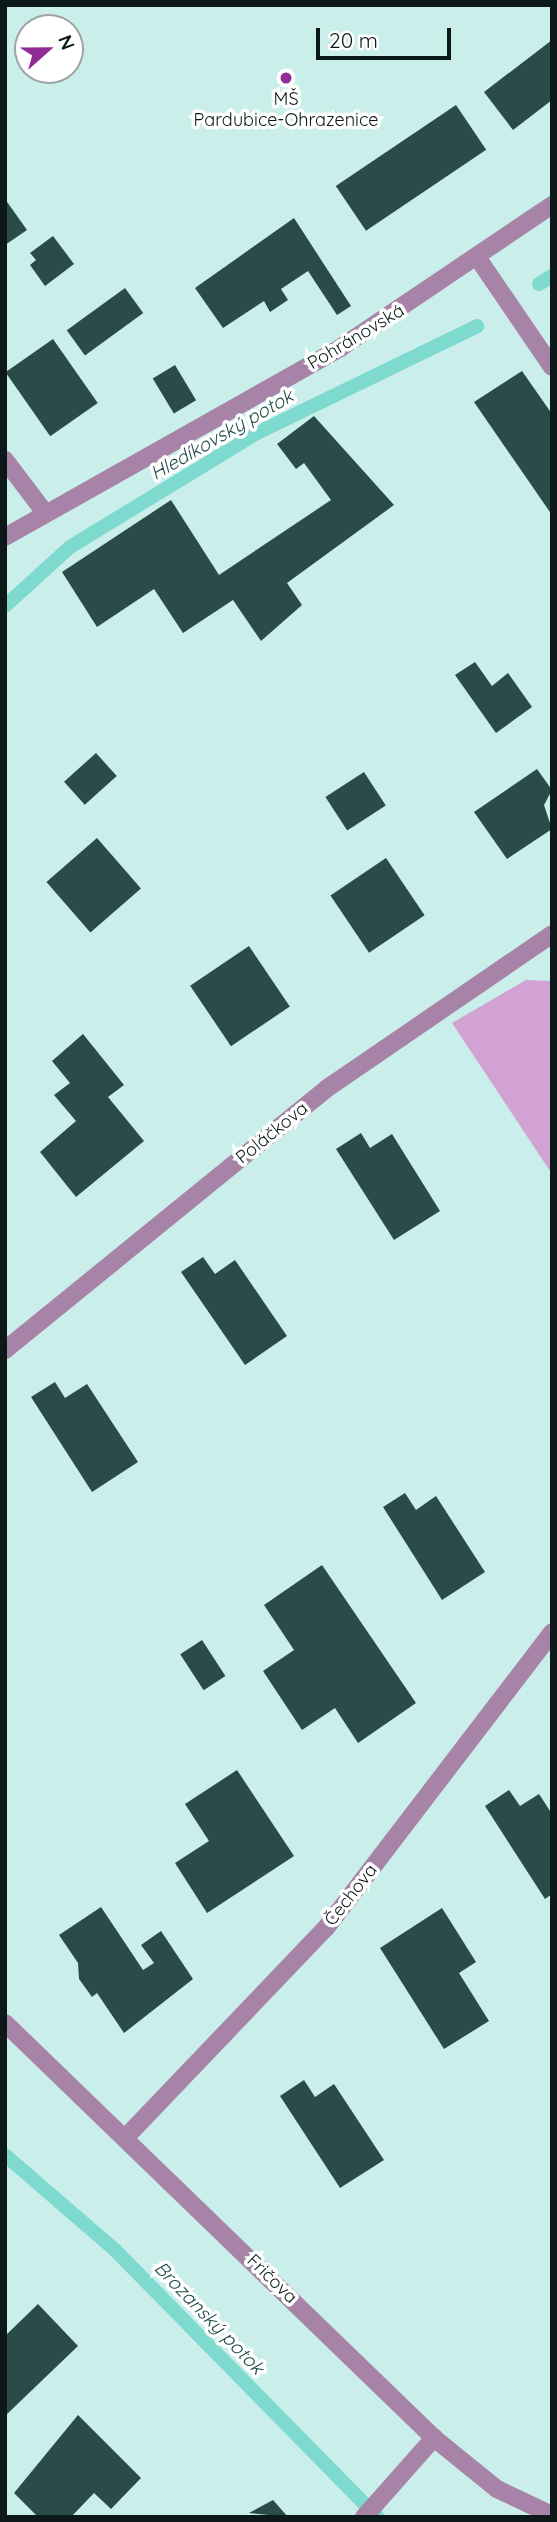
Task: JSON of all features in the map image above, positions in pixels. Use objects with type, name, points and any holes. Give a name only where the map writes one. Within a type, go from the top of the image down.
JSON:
[{"type":"street","name":"Pohránovská","points":[[5,537],[43,510],[341,348],[552,205]]},
{"type":"street","points":[[477,257],[552,367]]},
{"type":"street","points":[[5,460],[43,510]]},
{"type":"street","name":"Poláčkova","points":[[5,1350],[326,1089],[552,934]]},
{"type":"street","name":"Čechova","points":[[126,2137],[326,1928],[552,1632]]},
{"type":"street","name":"Fričova","points":[[5,2024],[126,2137],[434,2438],[498,2488],[552,2515]]},
{"type":"street","points":[[363,2517],[434,2438]]},
{"type":"shaded area","points":[[526,980],[552,981],[552,1174],[452,1023]]},
{"type":"building","points":[[552,40],[552,100],[513,130],[484,92]]},
{"type":"building","points":[[456,105],[486,150],[366,231],[336,186]]},
{"type":"building","points":[[5,199],[27,230],[5,245]]},
{"type":"building","points":[[294,218],[351,306],[337,315],[308,271],[281,289],[288,300],[270,312],[264,301],[223,328],[195,288]]},
{"type":"building","points":[[53,236],[74,264],[45,286],[30,265],[36,260],[30,253]]},
{"type":"building","points":[[125,288],[143,313],[85,355],[67,330]]},
{"type":"building","points":[[53,339],[98,403],[50,436],[5,372]]},
{"type":"building","points":[[175,365],[196,400],[174,414],[153,378]]},
{"type":"building","points":[[522,371],[552,414],[552,515],[474,402]]},
{"type":"building","points":[[314,416],[394,505],[287,583],[302,605],[261,641],[233,600],[183,633],[154,589],[97,627],[62,572],[171,500],[219,575],[331,500],[304,463],[296,469],[277,444]]},
{"type":"building","points":[[475,662],[492,686],[508,673],[532,707],[496,733],[455,675]]},
{"type":"building","points":[[96,753],[117,776],[85,805],[64,782]]},
{"type":"building","points":[[537,769],[552,790],[544,805],[552,829],[507,859],[474,812]]},
{"type":"building","points":[[364,772],[386,806],[347,831],[325,797]]},
{"type":"building","points":[[97,838],[141,889],[90,933],[46,882]]},
{"type":"building","points":[[386,858],[425,915],[369,953],[330,895]]},
{"type":"building","points":[[249,946],[290,1007],[231,1046],[190,986]]},
{"type":"building","points":[[83,1034],[124,1085],[108,1097],[144,1141],[76,1197],[40,1152],[76,1121],[54,1095],[70,1083],[52,1061]]},
{"type":"building","points":[[361,1133],[370,1148],[392,1134],[440,1211],[394,1240],[336,1149]]},
{"type":"building","points":[[203,1257],[215,1274],[235,1260],[287,1336],[245,1365],[181,1272]]},
{"type":"building","points":[[55,1382],[65,1398],[87,1384],[138,1462],[92,1492],[31,1397]]},
{"type":"building","points":[[405,1493],[416,1510],[436,1496],[485,1572],[442,1600],[383,1507]]},
{"type":"building","points":[[322,1565],[416,1703],[358,1743],[335,1708],[302,1730],[263,1671],[294,1650],[264,1605]]},
{"type":"building","points":[[202,1640],[225,1676],[204,1690],[180,1654]]},
{"type":"building","points":[[237,1770],[294,1856],[207,1913],[175,1863],[209,1841],[185,1804]]},
{"type":"building","points":[[509,1790],[520,1806],[539,1794],[552,1814],[552,1894],[545,1899],[485,1806]]},
{"type":"building","points":[[101,1907],[143,1970],[154,1963],[141,1945],[161,1931],[193,1979],[124,2033],[97,1993],[92,1997],[79,1979],[78,1963],[59,1935]]},
{"type":"building","points":[[442,1908],[476,1962],[459,1973],[489,2021],[444,2049],[380,1948]]},
{"type":"building","points":[[304,2080],[315,2097],[334,2084],[384,2160],[340,2188],[280,2096]]},
{"type":"building","points":[[38,2304],[78,2346],[5,2416],[5,2336]]},
{"type":"building","points":[[78,2415],[141,2478],[111,2509],[94,2493],[71,2517],[38,2517],[14,2493]]},
{"type":"building","points":[[273,2500],[288,2517],[249,2513]]},
{"type":"waterway","name":"Hledíkovský potok","points":[[539,284],[552,276]]},
{"type":"waterway","name":"Hledíkovský potok","points":[[5,606],[70,547],[255,434],[477,326]]},
{"type":"waterway","name":"Brozanský potok","points":[[5,2155],[115,2250],[377,2517]]},
{"type":"place","name":"MŠ Pardubice-Ohrazenice","points":[[286,78]]}]
